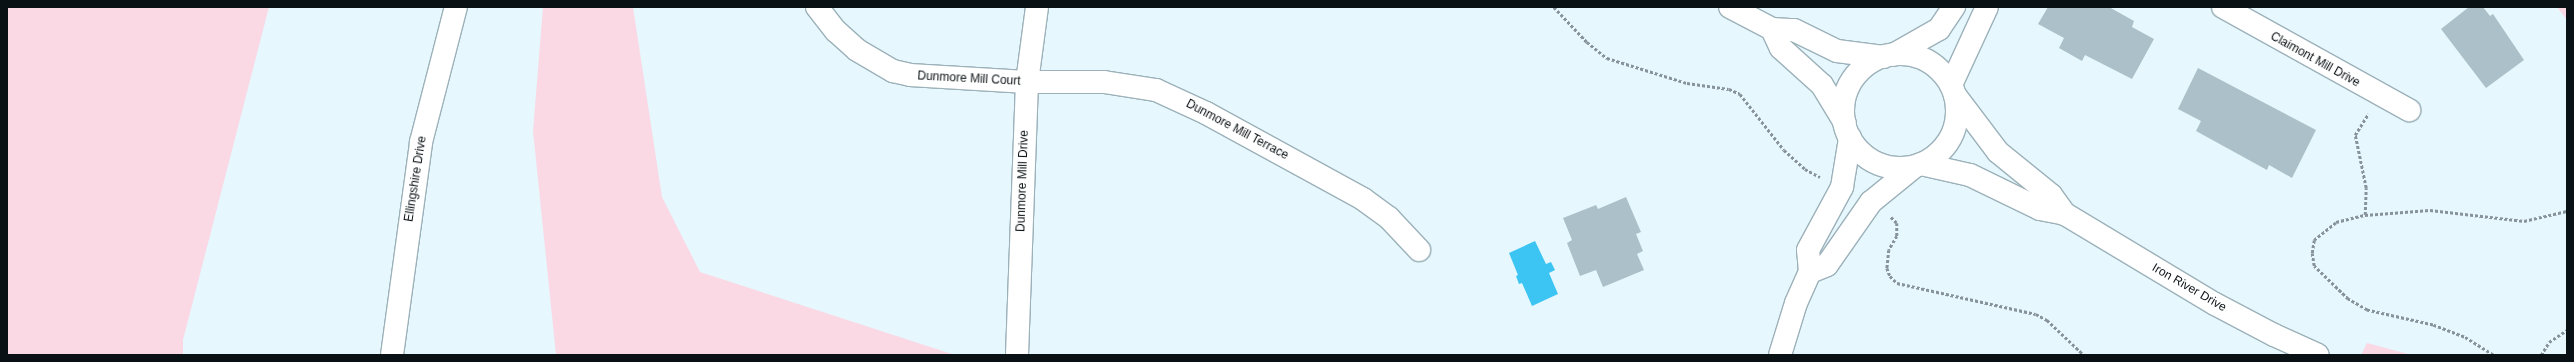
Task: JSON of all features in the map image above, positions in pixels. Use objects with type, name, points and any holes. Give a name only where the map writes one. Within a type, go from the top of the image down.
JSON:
[{"type":"street","name":"Ellingshire Drive","points":[[392,355],[421,142],[456,7]]},
{"type":"street","name":"Dunmore Mill Court","points":[[817,7],[836,31],[857,50],[893,71],[926,78],[1027,82]]},
{"type":"street","name":"Dunmore Mill Drive","points":[[1016,355],[1027,82],[1037,7]]},
{"type":"street","points":[[1730,7],[1772,29],[1794,30],[1837,51],[1888,56],[1907,54],[1932,64],[1953,89],[1957,111],[1955,128],[1950,138],[1936,156],[1917,166],[1871,202],[1826,265],[1810,272]]},
{"type":"street","points":[[1780,355],[1796,302],[1810,272],[1808,250],[1842,187],[1847,130],[1846,95],[1851,82],[1865,67],[1939,29],[1954,7]]},
{"type":"street","points":[[1953,89],[1987,7]]},
{"type":"street","name":"Claimont Mill Drive","points":[[2223,7],[2379,95],[2409,110]]},
{"type":"street","points":[[1772,29],[1781,48],[1822,85],[1847,130],[1864,155],[1883,166],[1898,168],[1917,166]]},
{"type":"street","name":"Dunmore Mill Terrace","points":[[1027,82],[1104,82],[1138,85],[1179,99],[1378,208],[1419,250]]},
{"type":"street","name":"Iron River Drive","points":[[1953,89],[1974,122],[1998,152],[2051,195],[2065,214]]},
{"type":"street","name":"Iron River Drive","points":[[1917,166],[1970,175],[2040,209],[2065,214],[2215,304],[2274,335],[2318,355]]},
{"type":"path","points":[[1554,7],[1587,42],[1607,58],[1687,83],[1729,90],[1740,94],[1784,150],[1805,169],[1825,179]]},
{"type":"path","points":[[2365,215],[2366,188],[2355,135],[2379,95]]},
{"type":"path","points":[[2493,355],[2464,337],[2433,325],[2367,310],[2348,299],[2323,277],[2314,266],[2312,253],[2314,240],[2336,222],[2365,215],[2430,210],[2524,221],[2567,211]]},
{"type":"path","points":[[1888,213],[1896,223],[1896,236],[1889,250],[1886,268],[1890,276],[1897,283],[2036,314],[2047,320],[2084,355]]},
{"type":"path","points":[[2540,355],[2549,342],[2567,330]]},
{"type":"shaded area","points":[[7,7],[269,7],[183,340],[183,355],[7,355]]},
{"type":"shaded area","points":[[543,7],[633,7],[662,197],[700,272],[955,355],[556,355],[533,131]]},
{"type":"shaded area","points":[[2557,7],[2567,7],[2567,20]]},
{"type":"shaded area","points":[[2367,343],[2412,355],[2361,355]]},
{"type":"water","points":[[1535,241],[1546,264],[1551,262],[1555,270],[1549,273],[1558,294],[1532,306],[1522,283],[1519,284],[1516,276],[1518,275],[1509,253]]},
{"type":"building","points":[[2048,7],[2109,7],[2134,21],[2132,27],[2154,39],[2132,79],[2085,55],[2082,61],[2059,48],[2064,38],[2038,24]]},
{"type":"building","points":[[2469,7],[2483,7],[2490,16],[2493,14],[2524,60],[2486,88],[2441,29]]},
{"type":"building","points":[[2198,68],[2316,130],[2292,178],[2269,165],[2267,170],[2196,131],[2201,121],[2178,109]]},
{"type":"building","points":[[1626,197],[1641,232],[1636,234],[1643,251],[1637,254],[1644,270],[1603,287],[1596,270],[1580,276],[1567,243],[1572,240],[1563,218],[1596,205],[1598,209]]}]
